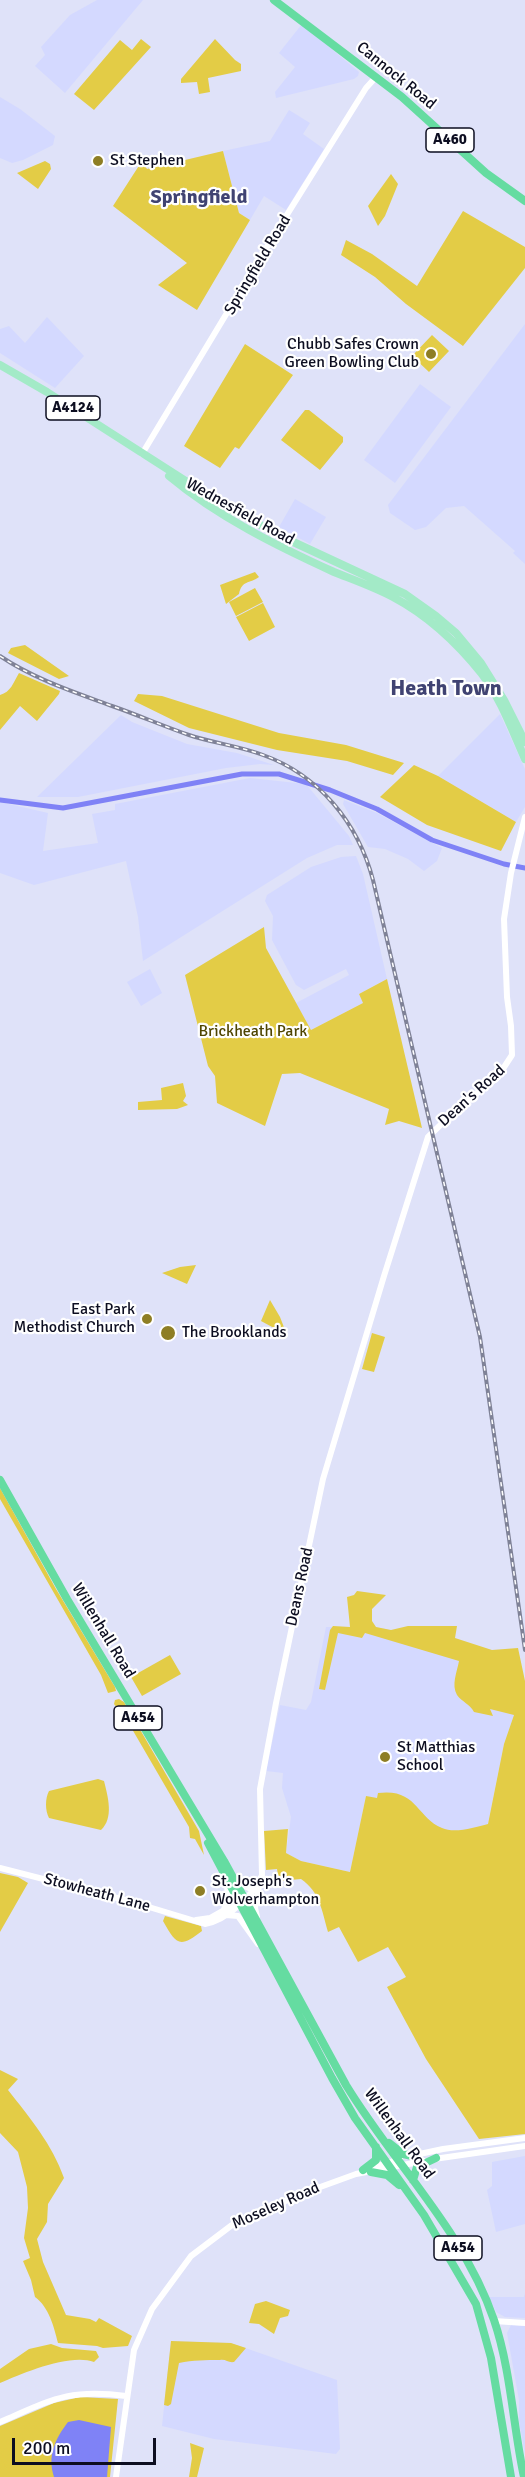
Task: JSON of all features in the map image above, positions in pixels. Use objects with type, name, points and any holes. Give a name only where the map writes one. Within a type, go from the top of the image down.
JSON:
[{"type":"highway","name":"Cannock Road","points":[[274,0],[376,77],[486,173],[525,201]]},
{"type":"highway","name":"Willenhall Road","points":[[0,1480],[30,1536],[201,1826],[332,2078],[375,2144],[413,2180],[463,2257],[484,2296],[494,2320],[524,2477]]},
{"type":"highway","name":"Willenhall Road","points":[[242,1902],[258,1921],[323,2045],[463,2279],[482,2321],[491,2358],[511,2477]]},
{"type":"highway","points":[[366,2118],[396,2149],[412,2156]]},
{"type":"highway","points":[[363,2172],[376,2160],[375,2144]]},
{"type":"highway","points":[[413,2180],[417,2167],[436,2158]]},
{"type":"highway","points":[[363,2172],[393,2178],[424,2215]]},
{"type":"main road","name":"Wednesfield Road","points":[[0,365],[48,392],[226,512],[334,572]]},
{"type":"main road","name":"Wednesfield Road","points":[[226,512],[341,565]]},
{"type":"main road","points":[[334,572],[341,565]]},
{"type":"main road","name":"A4124","points":[[341,565],[405,594],[436,616],[468,646],[525,742]]},
{"type":"main road","name":"A4124","points":[[334,572],[392,597],[422,616],[454,644],[494,687],[525,759]]},
{"type":"street","name":"Springfield Road","points":[[142,454],[260,258],[366,88],[376,77]]},
{"type":"street","points":[[524,826],[525,817]]},
{"type":"street","name":"Dean's Road","points":[[384,1276],[428,1137],[460,1106],[497,1078],[512,1055],[504,919],[514,858],[524,826]]},
{"type":"street","name":"Deans Road","points":[[258,1921],[255,1908],[262,1875],[260,1789],[276,1703],[323,1479],[384,1276]]},
{"type":"street","name":"Stowheath Lane","points":[[0,1868],[129,1901],[205,1924],[211,1923],[242,1902]]},
{"type":"street","points":[[260,1882],[249,1888],[231,1882],[224,1913],[238,1916],[266,1953]]},
{"type":"street","points":[[242,1902],[260,1882]]},
{"type":"street","points":[[395,2164],[412,2156],[525,2138]]},
{"type":"street","points":[[472,2145],[474,2153]]},
{"type":"street","points":[[395,2164],[525,2146]]},
{"type":"street","name":"Moseley Road","points":[[116,2477],[131,2361],[140,2332],[158,2300],[191,2256],[219,2233],[242,2219],[301,2194],[363,2172],[395,2164]]},
{"type":"street","points":[[494,2320],[525,2323]]},
{"type":"street","points":[[0,2421],[70,2394],[96,2392],[126,2396]]},
{"type":"shaded area","points":[[97,0],[143,0],[65,93],[35,66],[45,55],[41,47],[70,15]]},
{"type":"shaded area","points":[[302,24],[359,72],[358,76],[354,79],[276,98],[275,92],[295,67],[279,53]]},
{"type":"shaded area","points":[[0,97],[55,136],[53,145],[12,163],[0,158]]},
{"type":"shaded area","points":[[289,110],[310,123],[303,134],[324,149],[286,210],[264,196],[250,220],[239,213],[223,151],[270,141]]},
{"type":"shaded area","points":[[47,317],[84,356],[55,388],[0,353],[0,329],[9,326],[25,343]]},
{"type":"shaded area","points":[[525,324],[525,564],[513,553],[515,551],[464,506],[446,508],[426,527],[415,530],[390,513],[388,505]]},
{"type":"shaded area","points":[[420,384],[451,407],[395,483],[364,460]]},
{"type":"shaded area","points":[[295,499],[326,517],[310,544],[279,527]]},
{"type":"shaded area","points":[[500,714],[525,769],[525,807],[516,822],[438,776]]},
{"type":"shaded area","points":[[121,715],[132,722],[187,744],[237,753],[274,765],[260,764],[226,768],[78,797],[37,797]]},
{"type":"shaded area","points":[[250,778],[306,784],[349,836],[353,845],[337,845],[307,858],[143,961],[138,917],[126,861],[34,885],[0,873],[0,802],[48,813],[43,851],[98,843],[92,814],[115,810],[115,804]]},
{"type":"shaded area","points":[[344,800],[377,813],[442,848],[437,861],[424,871],[408,859],[385,849],[368,847],[343,804]]},
{"type":"shaded area","points":[[356,856],[363,874],[387,979],[359,994],[363,1003],[311,1030],[296,1003],[349,975],[346,969],[304,990],[296,985],[272,940],[273,916],[265,901],[267,895],[311,867],[341,857]]},
{"type":"shaded area","points":[[150,969],[162,993],[141,1006],[127,982]]},
{"type":"shaded area","name":"St Matthias School","points":[[326,1627],[376,1627],[467,1647],[514,1715],[504,1744],[484,1843],[416,1830],[366,1796],[350,1872],[301,1861],[286,1853],[291,1817],[282,1788],[283,1773],[266,1771],[280,1705],[306,1710],[311,1702]]},
{"type":"shaded area","points":[[525,2156],[525,2224],[496,2232],[487,2190],[492,2186],[492,2162]]},
{"type":"shaded area","points":[[525,2293],[525,2318],[505,2317],[496,2312],[489,2297],[524,2297]]},
{"type":"shaded area","points":[[511,2325],[525,2326],[525,2454],[519,2421],[519,2400],[507,2333]]},
{"type":"shaded area","points":[[171,2341],[231,2343],[337,2380],[340,2449],[336,2454],[214,2439],[162,2426]]},
{"type":"shaded area","points":[[79,2420],[111,2427],[107,2477],[54,2477],[51,2462],[56,2441],[68,2422]]},
{"type":"green space","points":[[141,39],[151,47],[94,110],[74,94],[120,40],[132,50]]},
{"type":"green space","points":[[215,39],[241,64],[241,71],[208,78],[210,92],[199,94],[197,82],[181,83],[181,79]]},
{"type":"green space","points":[[223,151],[239,213],[250,220],[197,310],[158,285],[187,263],[113,206],[142,161],[147,169]]},
{"type":"green space","points":[[45,161],[50,164],[51,169],[38,189],[17,173]]},
{"type":"green space","points":[[391,174],[398,184],[385,216],[378,226],[368,206]]},
{"type":"green space","points":[[463,211],[525,247],[525,268],[463,346],[406,304],[375,277],[341,255],[346,240],[372,254],[417,286]]},
{"type":"green space","name":"Chubb Safes Crown Green Bowling Club","points":[[432,335],[449,351],[429,372],[412,356]]},
{"type":"green space","points":[[245,344],[293,375],[239,449],[235,447],[220,468],[184,446]]},
{"type":"green space","points":[[305,410],[309,410],[343,437],[343,442],[320,470],[281,440]]},
{"type":"green space","points":[[255,572],[259,577],[244,584],[239,594],[226,604],[220,585]]},
{"type":"green space","points":[[255,588],[263,602],[236,616],[229,602]]},
{"type":"green space","points":[[263,603],[275,627],[249,641],[236,617]]},
{"type":"green space","points":[[25,645],[69,676],[59,679],[8,653],[11,648]]},
{"type":"green space","points":[[19,673],[60,691],[59,694],[37,721],[20,706],[0,730],[0,695],[9,689]]},
{"type":"green space","points":[[138,694],[162,696],[279,733],[346,745],[404,763],[393,775],[347,761],[277,750],[189,728],[134,701]]},
{"type":"green space","points":[[414,765],[438,776],[516,822],[501,851],[427,825],[380,797]]},
{"type":"green space","name":"Brickheath Park","points":[[264,927],[266,948],[311,1030],[363,1003],[359,994],[387,979],[422,1128],[399,1121],[385,1125],[389,1109],[300,1073],[282,1074],[265,1126],[217,1103],[215,1076],[208,1066],[185,975]]},
{"type":"green space","points":[[183,1083],[186,1096],[183,1101],[188,1105],[177,1109],[138,1110],[138,1102],[162,1100],[161,1088]]},
{"type":"green space","points":[[196,1265],[187,1284],[162,1273],[180,1267]]},
{"type":"green space","points":[[270,1300],[280,1317],[287,1335],[261,1321]]},
{"type":"green space","points":[[372,1333],[385,1337],[374,1372],[362,1369]]},
{"type":"green space","points":[[0,1488],[116,1691],[108,1693],[101,1675],[0,1499]]},
{"type":"green space","points":[[357,1591],[386,1595],[372,1609],[372,1621],[376,1627],[391,1630],[408,1626],[457,1626],[455,1638],[492,1650],[518,1648],[525,1681],[525,2134],[479,2139],[426,2059],[387,1987],[406,1977],[388,1947],[358,1962],[339,1927],[328,1932],[319,1902],[307,1884],[301,1879],[279,1881],[277,1869],[266,1870],[264,1831],[288,1829],[286,1853],[301,1861],[350,1872],[366,1796],[377,1798],[378,1793],[391,1793],[409,1799],[433,1823],[447,1830],[488,1824],[504,1744],[514,1715],[490,1709],[493,1716],[474,1712],[455,1691],[454,1683],[459,1661],[365,1633],[362,1638],[338,1633],[325,1690],[319,1689],[330,1630],[333,1626],[350,1627],[347,1597],[354,1595]]},
{"type":"green space","points":[[170,1655],[181,1674],[142,1696],[131,1677]]},
{"type":"green space","points":[[119,1699],[124,1702],[199,1831],[204,1855],[195,1839],[190,1838],[189,1827],[132,1729],[114,1704],[115,1700]]},
{"type":"green space","points":[[98,1779],[104,1781],[109,1807],[108,1820],[101,1830],[49,1818],[46,1804],[49,1791]]},
{"type":"green space","points":[[0,1873],[18,1877],[28,1883],[0,1932]]},
{"type":"green space","points":[[165,1916],[201,1926],[202,1931],[188,1940],[179,1941],[171,1935],[163,1921]]},
{"type":"green space","points":[[0,2070],[18,2079],[8,2090],[47,2143],[64,2178],[48,2204],[47,2222],[37,2239],[43,2262],[66,2315],[96,2322],[99,2318],[132,2336],[128,2346],[103,2348],[58,2343],[47,2312],[35,2297],[23,2261],[30,2258],[24,2238],[28,2208],[27,2187],[18,2152],[0,2133]]},
{"type":"green space","points":[[266,2301],[290,2310],[288,2316],[280,2318],[274,2334],[259,2324],[249,2323],[255,2304]]},
{"type":"green space","points":[[171,2341],[231,2343],[246,2348],[234,2362],[210,2360],[179,2363],[171,2404],[168,2406],[164,2405]]},
{"type":"green space","points":[[51,2344],[62,2348],[96,2351],[99,2357],[94,2362],[72,2360],[47,2365],[0,2383],[0,2369],[29,2349]]},
{"type":"green space","points":[[80,2397],[118,2399],[110,2477],[0,2477],[0,2426],[54,2403]]},
{"type":"green space","points":[[190,2443],[204,2448],[197,2477],[189,2477],[192,2458]]},
{"type":"waterway","points":[[0,800],[63,808],[242,774],[279,774],[330,790],[377,809],[432,840],[504,864],[525,868]]},
{"type":"railway","points":[[0,656],[26,672],[69,690],[189,735],[254,752],[283,764],[318,788],[333,804],[357,839],[373,880],[480,1337],[525,1650]]},
{"type":"place","name":"St Stephen","points":[[98,161]]},
{"type":"place","name":"Chubb Safes Crown Green Bowling Club","points":[[431,354]]},
{"type":"place","name":"East Park Methodist Church","points":[[147,1319]]},
{"type":"place","name":"The Brooklands","points":[[168,1333]]},
{"type":"place","name":"St Matthias School","points":[[385,1757]]},
{"type":"place","name":"St. Joseph's Wolverhampton","points":[[200,1891]]},
{"type":"district","name":"Springfield","points":[[199,198]]},
{"type":"district","name":"Heath Town","points":[[446,689]]}]
